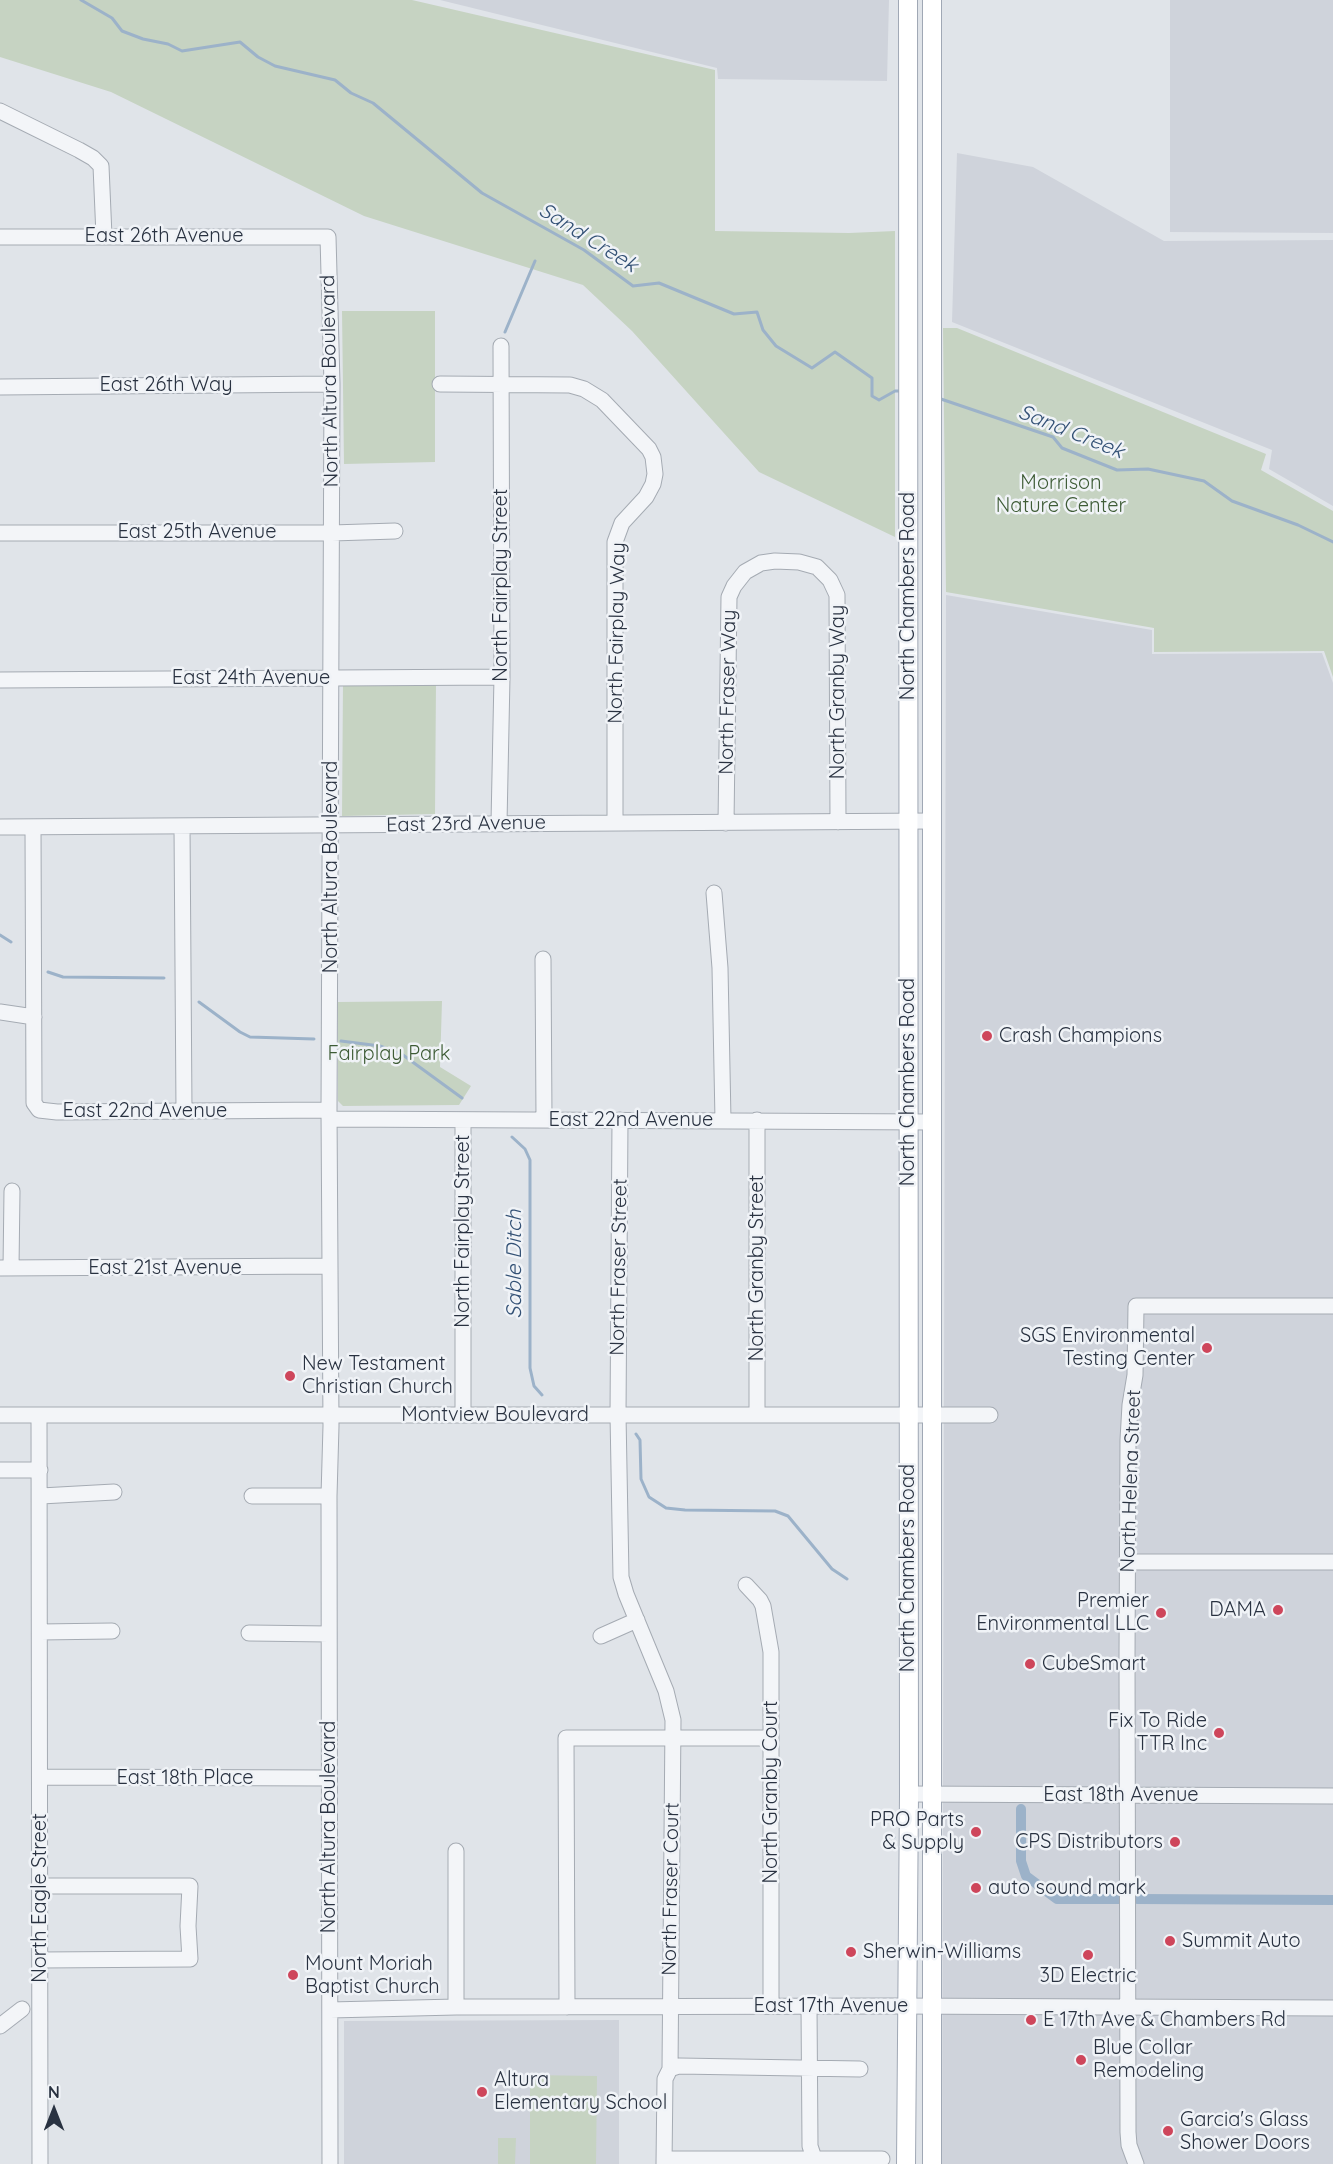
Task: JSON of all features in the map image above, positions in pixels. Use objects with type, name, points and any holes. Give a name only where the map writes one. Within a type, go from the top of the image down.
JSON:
[{"type":"main road","name":"North Chambers Road","points":[[906,2164],[909,1794],[908,0]]},
{"type":"main road","name":"North Chambers Road","points":[[932,0],[932,2164]]},
{"type":"main road","points":[[908,252],[932,252]]},
{"type":"street","points":[[0,111],[79,150],[101,166],[104,237]]},
{"type":"street","name":"East 26th Avenue","points":[[0,237],[328,237]]},
{"type":"street","name":"North Altura Boulevard","points":[[328,237],[332,384],[329,1114],[330,2164]]},
{"type":"street","name":"North Fairplay Street","points":[[499,824],[502,677],[501,346]]},
{"type":"street","points":[[440,384],[501,383]]},
{"type":"street","name":"North Fairplay Way","points":[[501,383],[570,385],[590,392],[602,400],[649,449],[663,470],[650,492],[622,523],[615,542],[615,822]]},
{"type":"street","name":"East 26th Way","points":[[0,387],[332,384]]},
{"type":"street","name":"East 25th Avenue","points":[[0,533],[395,531]]},
{"type":"street","name":"North Granby Way","points":[[784,561],[817,567],[830,580],[837,594],[838,822]]},
{"type":"street","name":"North Fraser Way","points":[[726,823],[729,597],[741,576],[750,568],[766,562],[784,561]]},
{"type":"street","name":"East 24th Avenue","points":[[0,680],[502,677]]},
{"type":"street","name":"East 23rd Avenue","points":[[0,827],[932,821]]},
{"type":"street","points":[[182,826],[184,1111]]},
{"type":"street","points":[[0,1011],[34,1017],[33,827]]},
{"type":"street","points":[[714,893],[720,968],[723,1120]]},
{"type":"street","points":[[543,959],[544,1119]]},
{"type":"street","name":"East 22nd Avenue","points":[[34,1017],[36,1106],[43,1112],[184,1111],[463,1120],[932,1122]]},
{"type":"street","name":"North Fairplay Street","points":[[463,1120],[463,1415]]},
{"type":"street","name":"North Fraser Street","points":[[618,1415],[620,1120]]},
{"type":"street","name":"North Granby Street","points":[[757,1120],[757,1415]]},
{"type":"street","points":[[5,1268],[12,1191]]},
{"type":"street","name":"East 21st Avenue","points":[[5,1268],[329,1266]]},
{"type":"street","name":"North Helena Street","points":[[1135,2162],[1128,2132],[1128,1440],[1135,1375],[1136,1306],[1333,1306]]},
{"type":"street","name":"Montview Boulevard","points":[[0,1415],[990,1415]]},
{"type":"street","name":"North Eagle Street","points":[[39,1415],[40,2164]]},
{"type":"street","name":"North Fraser Court","points":[[618,1415],[621,1577],[672,1711],[670,2069],[665,2079],[664,2162]]},
{"type":"street","points":[[0,1470],[40,1470]]},
{"type":"street","points":[[40,1496],[114,1492]]},
{"type":"street","points":[[252,1496],[329,1496]]},
{"type":"street","points":[[1128,1562],[1333,1562]]},
{"type":"street","name":"North Granby Court","points":[[746,1585],[760,1600],[768,1629],[771,1652],[771,2006]]},
{"type":"street","points":[[601,1636],[637,1620]]},
{"type":"street","points":[[40,1632],[112,1631]]},
{"type":"street","points":[[249,1633],[329,1634]]},
{"type":"street","points":[[567,2007],[566,1738],[771,1737]]},
{"type":"street","name":"East 18th Place","points":[[40,1777],[329,1778]]},
{"type":"street","name":"East 18th Avenue","points":[[909,1794],[1333,1796]]},
{"type":"street","points":[[456,1851],[456,2007]]},
{"type":"street","points":[[40,1886],[190,1886],[188,1926],[190,1959],[40,1960]]},
{"type":"street","name":"East 17th Avenue","points":[[330,2010],[456,2007],[771,2006],[1333,2008]]},
{"type":"street","points":[[809,2006],[810,2146],[815,2162]]},
{"type":"street","points":[[0,2026],[22,2009]]},
{"type":"street","points":[[670,2069],[679,2066],[860,2069]]},
{"type":"street","points":[[664,2162],[815,2162],[882,2159]]},
{"type":"shaded area","points":[[440,0],[889,0],[887,81],[718,79],[717,68]]},
{"type":"shaded area","points":[[1170,0],[1333,0],[1333,233],[1170,232]]},
{"type":"shaded area","points":[[957,153],[1033,167],[1164,241],[1333,240],[1333,506],[1269,469],[1272,450],[952,322]]},
{"type":"shaded area","points":[[946,595],[1152,630],[1152,654],[1322,653],[1333,683],[1333,2164],[942,2164]]},
{"type":"shaded area","name":"Altura Elementary School","points":[[619,2020],[619,2164],[344,2164],[344,2021]]},
{"type":"green space","points":[[0,0],[412,0],[715,70],[715,231],[849,233],[895,231],[895,537],[759,472],[632,331],[583,285],[364,216],[111,92],[0,57]]},
{"type":"green space","points":[[342,311],[435,311],[435,462],[344,464]]},
{"type":"green space","name":"Morrison Nature Center","points":[[943,328],[957,328],[1266,454],[1261,470],[1333,511],[1333,677],[1324,651],[1154,652],[1154,628],[946,592]]},
{"type":"green space","points":[[343,683],[436,683],[435,814],[342,816]]},
{"type":"green space","name":"Fairplay Park","points":[[442,1001],[440,1067],[471,1086],[459,1105],[343,1106],[338,1101],[338,1002]]},
{"type":"green space","points":[[530,2075],[597,2076],[596,2164],[530,2164]]},
{"type":"green space","points":[[498,2138],[516,2138],[515,2164],[498,2164]]},
{"type":"waterway","name":"Sand Creek","points":[[81,0],[112,18],[122,31],[143,39],[168,44],[182,51],[240,42],[258,57],[275,66],[335,80],[351,93],[373,103],[482,193],[584,250],[633,286],[659,283],[734,314],[757,312],[763,330],[776,346],[812,368],[835,352],[872,378],[872,396],[879,400],[895,391],[902,391]]},
{"type":"waterway","points":[[505,332],[535,261]]},
{"type":"waterway","name":"Sand Creek","points":[[938,398],[1053,437],[1062,448],[1117,470],[1148,469],[1204,481],[1232,501],[1298,525],[1333,542]]},
{"type":"waterway","name":"Sable Ditch","points":[[0,935],[11,942]]},
{"type":"waterway","name":"Sable Ditch","points":[[48,972],[63,977],[164,978]]},
{"type":"waterway","name":"Sable Ditch","points":[[199,1002],[250,1037],[314,1039]]},
{"type":"waterway","name":"Sable Ditch","points":[[341,1041],[380,1046],[403,1055],[462,1098]]},
{"type":"waterway","name":"Sable Ditch","points":[[512,1137],[525,1149],[530,1160],[530,1368],[534,1386],[542,1395]]},
{"type":"waterway","name":"Sable Ditch","points":[[636,1434],[640,1440],[641,1479],[649,1497],[666,1508],[775,1511],[788,1516],[832,1569],[847,1579]]},
{"type":"waterway","points":[[1021,1809],[1021,1861],[1026,1876],[1057,1899],[1119,1899]]},
{"type":"waterway","points":[[887,1837],[894,1837]]},
{"type":"waterway","points":[[1137,1899],[1333,1900]]},
{"type":"place","name":"Crash Champions","points":[[987,1036]]},
{"type":"place","name":"SGS Environmental Testing Center","points":[[1207,1348]]},
{"type":"place","name":"New Testament Christian Church","points":[[290,1376]]},
{"type":"place","name":"DAMA","points":[[1278,1610]]},
{"type":"place","name":"Premier Environmental LLC","points":[[1161,1613]]},
{"type":"place","name":"CubeSmart","points":[[1030,1664]]},
{"type":"place","name":"Fix To Ride TTR Inc","points":[[1219,1733]]},
{"type":"place","name":"PRO Parts & Supply","points":[[976,1832]]},
{"type":"place","name":"CPS Distributors","points":[[1175,1842]]},
{"type":"place","name":"auto sound mark","points":[[976,1888]]},
{"type":"place","name":"Summit Auto","points":[[1170,1941]]},
{"type":"place","name":"Sherwin-Williams","points":[[851,1952]]},
{"type":"place","name":"3D Electric","points":[[1088,1955]]},
{"type":"place","name":"Mount Moriah Baptist Church","points":[[293,1975]]},
{"type":"place","name":"E 17th Ave & Chambers Rd","points":[[1031,2020]]},
{"type":"place","name":"Blue Collar Remodeling","points":[[1081,2060]]},
{"type":"place","name":"Altura Elementary School","points":[[482,2092]]},
{"type":"place","name":"Garcia's Glass Shower Doors","points":[[1168,2131]]}]
